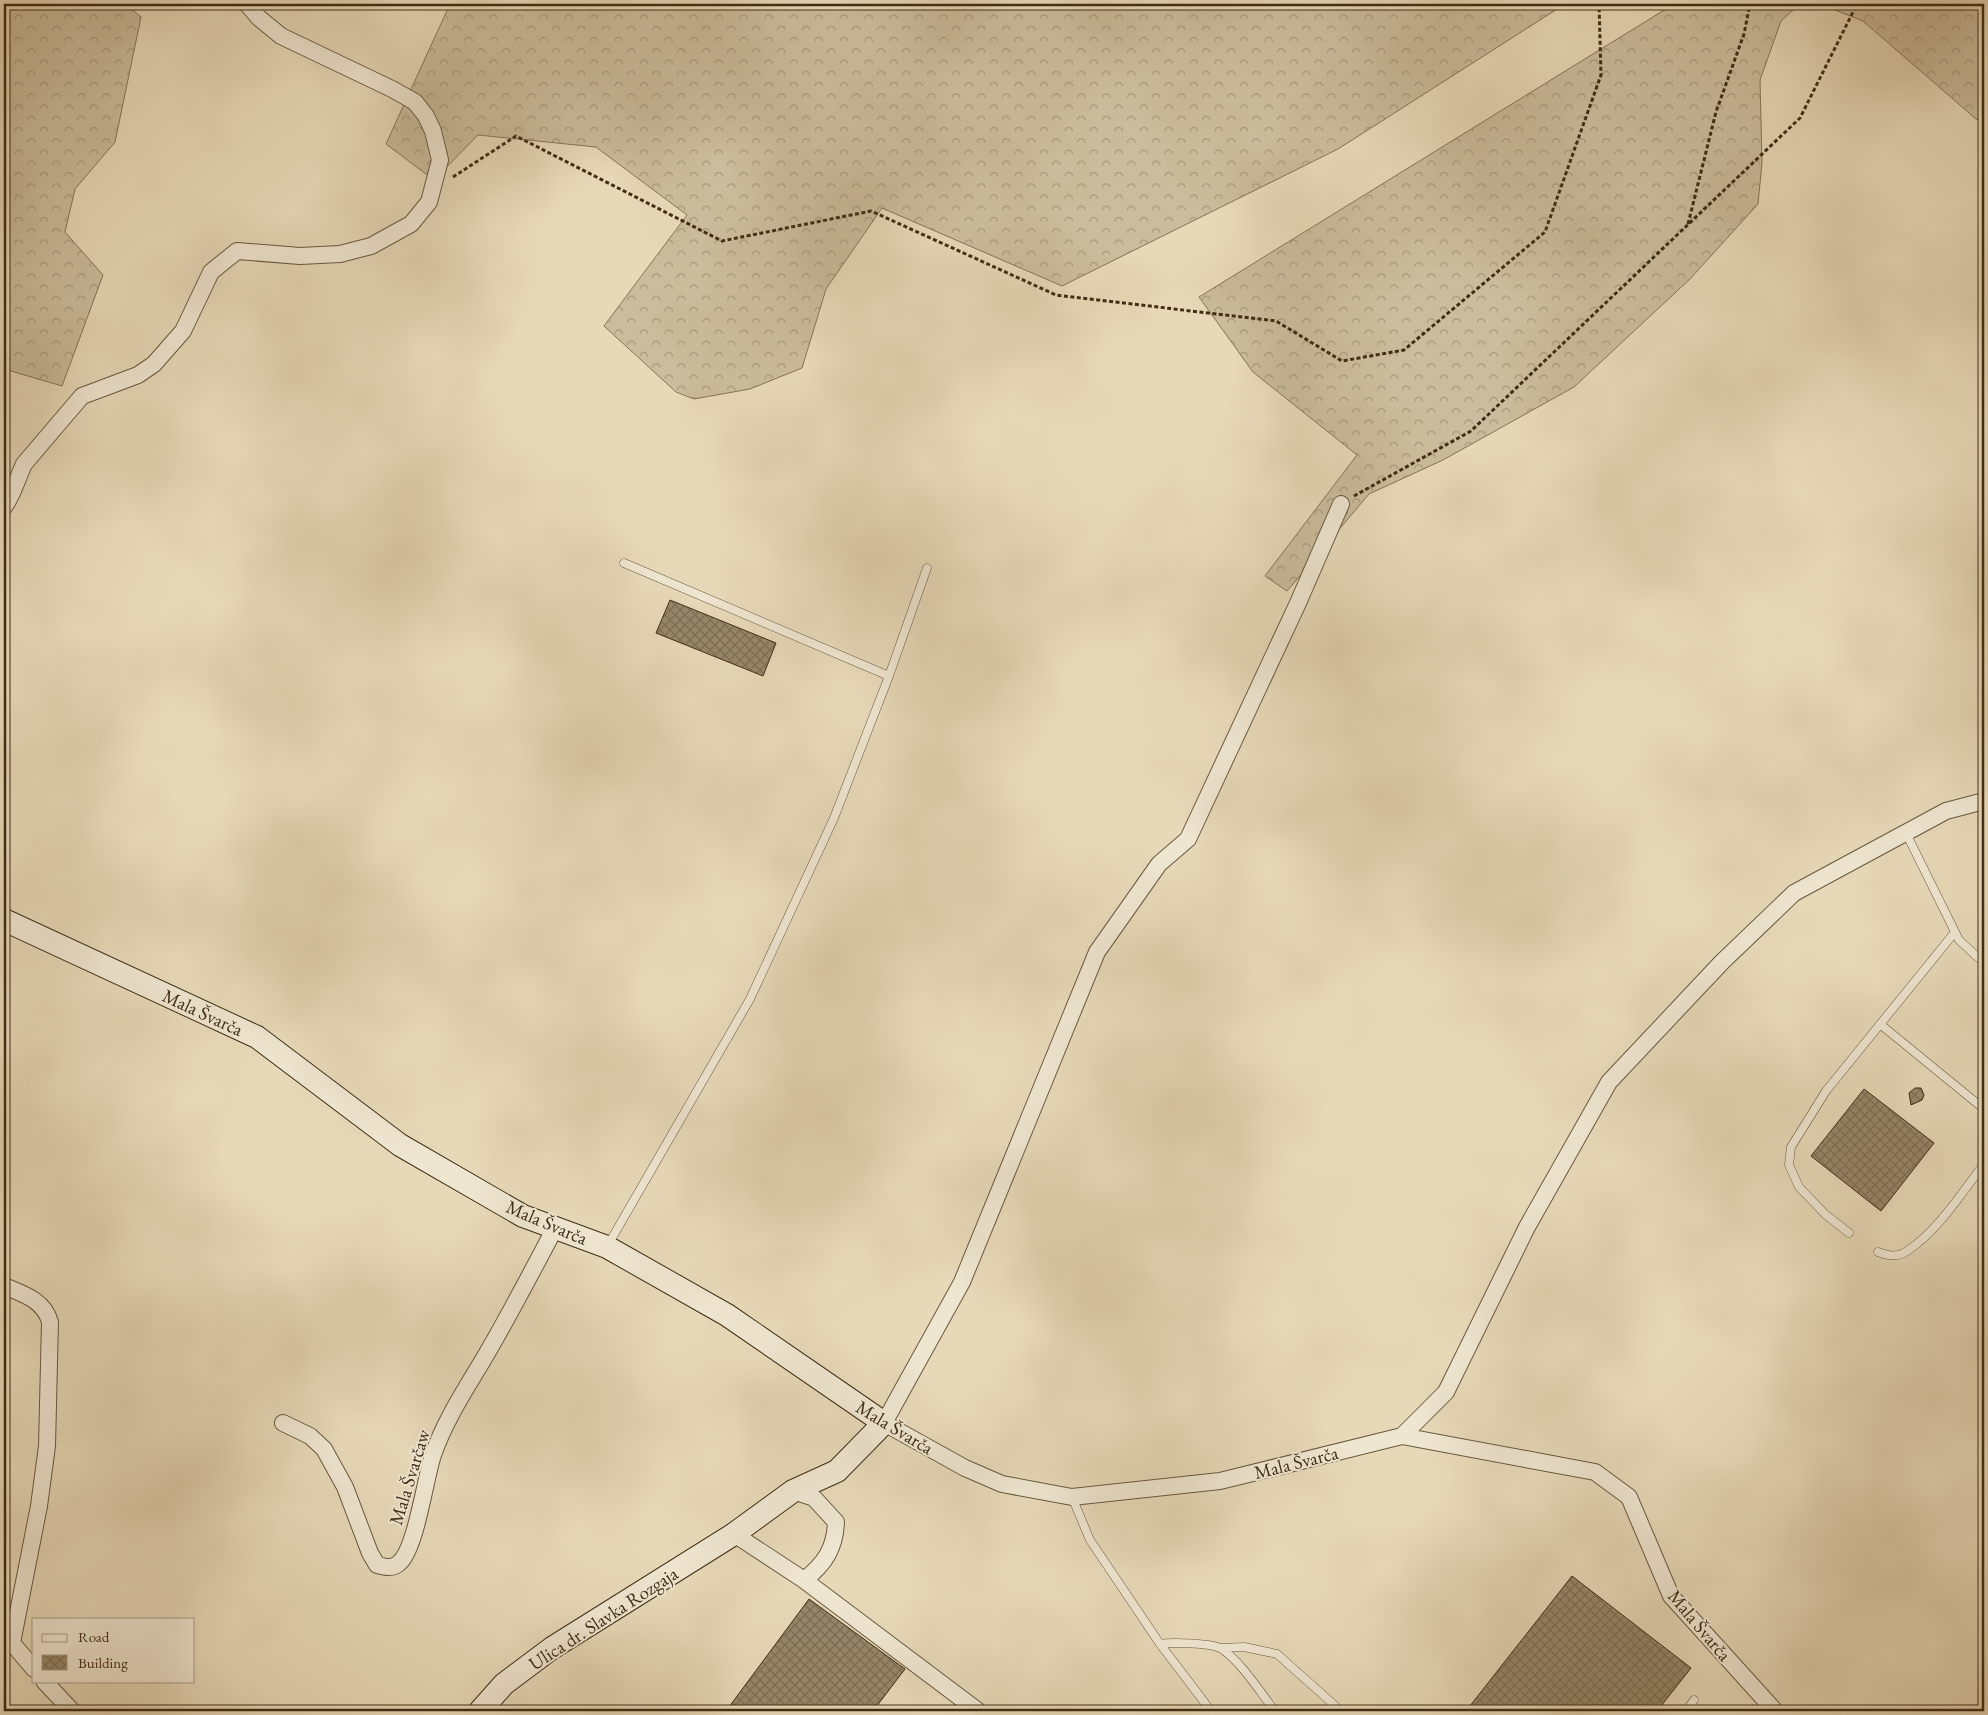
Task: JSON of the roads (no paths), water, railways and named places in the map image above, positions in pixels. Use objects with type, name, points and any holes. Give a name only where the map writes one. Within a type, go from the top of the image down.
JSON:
[{"type":"street","points":[[4,507],[15,490],[24,464],[44,438],[82,396],[138,375],[168,349],[183,331],[211,272],[223,261],[237,251],[300,256],[340,254],[371,246],[411,224],[429,202],[434,189],[440,160],[433,131],[426,116],[415,102],[281,36],[259,18],[247,4]]},
{"type":"street","points":[[884,1423],[962,1282],[1097,952],[1159,864],[1188,839],[1298,603],[1341,504]]},
{"type":"street","points":[[1402,1436],[1446,1392],[1527,1227],[1609,1082],[1722,962],[1794,893],[1946,811],[1984,801]]},
{"type":"street","name":"Mala Švarča","points":[[4,920],[257,1037],[400,1145],[523,1216],[607,1247],[727,1315],[884,1423],[965,1468],[1002,1484],[1072,1497],[1220,1481],[1402,1436],[1594,1472],[1629,1497],[1671,1596],[1774,1711]]},
{"type":"street","name":"Mala Švarčaw","points":[[283,1423],[310,1436],[324,1449],[345,1488],[370,1553],[378,1565],[392,1567],[398,1564],[403,1558],[414,1530],[432,1456],[444,1428],[501,1329],[555,1228]]},
{"type":"street","points":[[4,1286],[30,1297],[41,1305],[47,1311],[50,1322],[47,1446],[39,1506],[8,1638],[32,1668]]},
{"type":"street","name":"Ulica dr. Slavka Rozgaja","points":[[480,1711],[504,1684],[552,1648],[734,1534],[793,1491],[837,1471],[884,1423]]},
{"type":"street","points":[[793,1491],[814,1498],[836,1522],[836,1540],[830,1553],[816,1571],[804,1580]]},
{"type":"street","points":[[734,1534],[804,1580],[978,1711]]},
{"type":"street","points":[[45,1682],[72,1711]]},
{"type":"lane","points":[[624,563],[889,676]]},
{"type":"lane","points":[[607,1247],[750,999],[834,818],[889,676],[927,568]]},
{"type":"lane","points":[[1906,833],[1959,940],[1984,963]]},
{"type":"lane","points":[[1849,1232],[1825,1214],[1799,1187],[1789,1166],[1790,1148],[1826,1091],[1955,932]]},
{"type":"lane","points":[[1880,1024],[1984,1109]]},
{"type":"lane","points":[[1878,1252],[1890,1257],[1907,1252],[1941,1219],[1984,1164]]},
{"type":"lane","points":[[1072,1497],[1090,1540],[1160,1644],[1211,1711]]},
{"type":"lane","points":[[1160,1644],[1176,1642],[1221,1648],[1244,1647],[1277,1654],[1341,1711]]},
{"type":"lane","points":[[1221,1648],[1246,1674],[1275,1711]]},
{"type":"lane","points":[[1686,1711],[1694,1700]]}]
